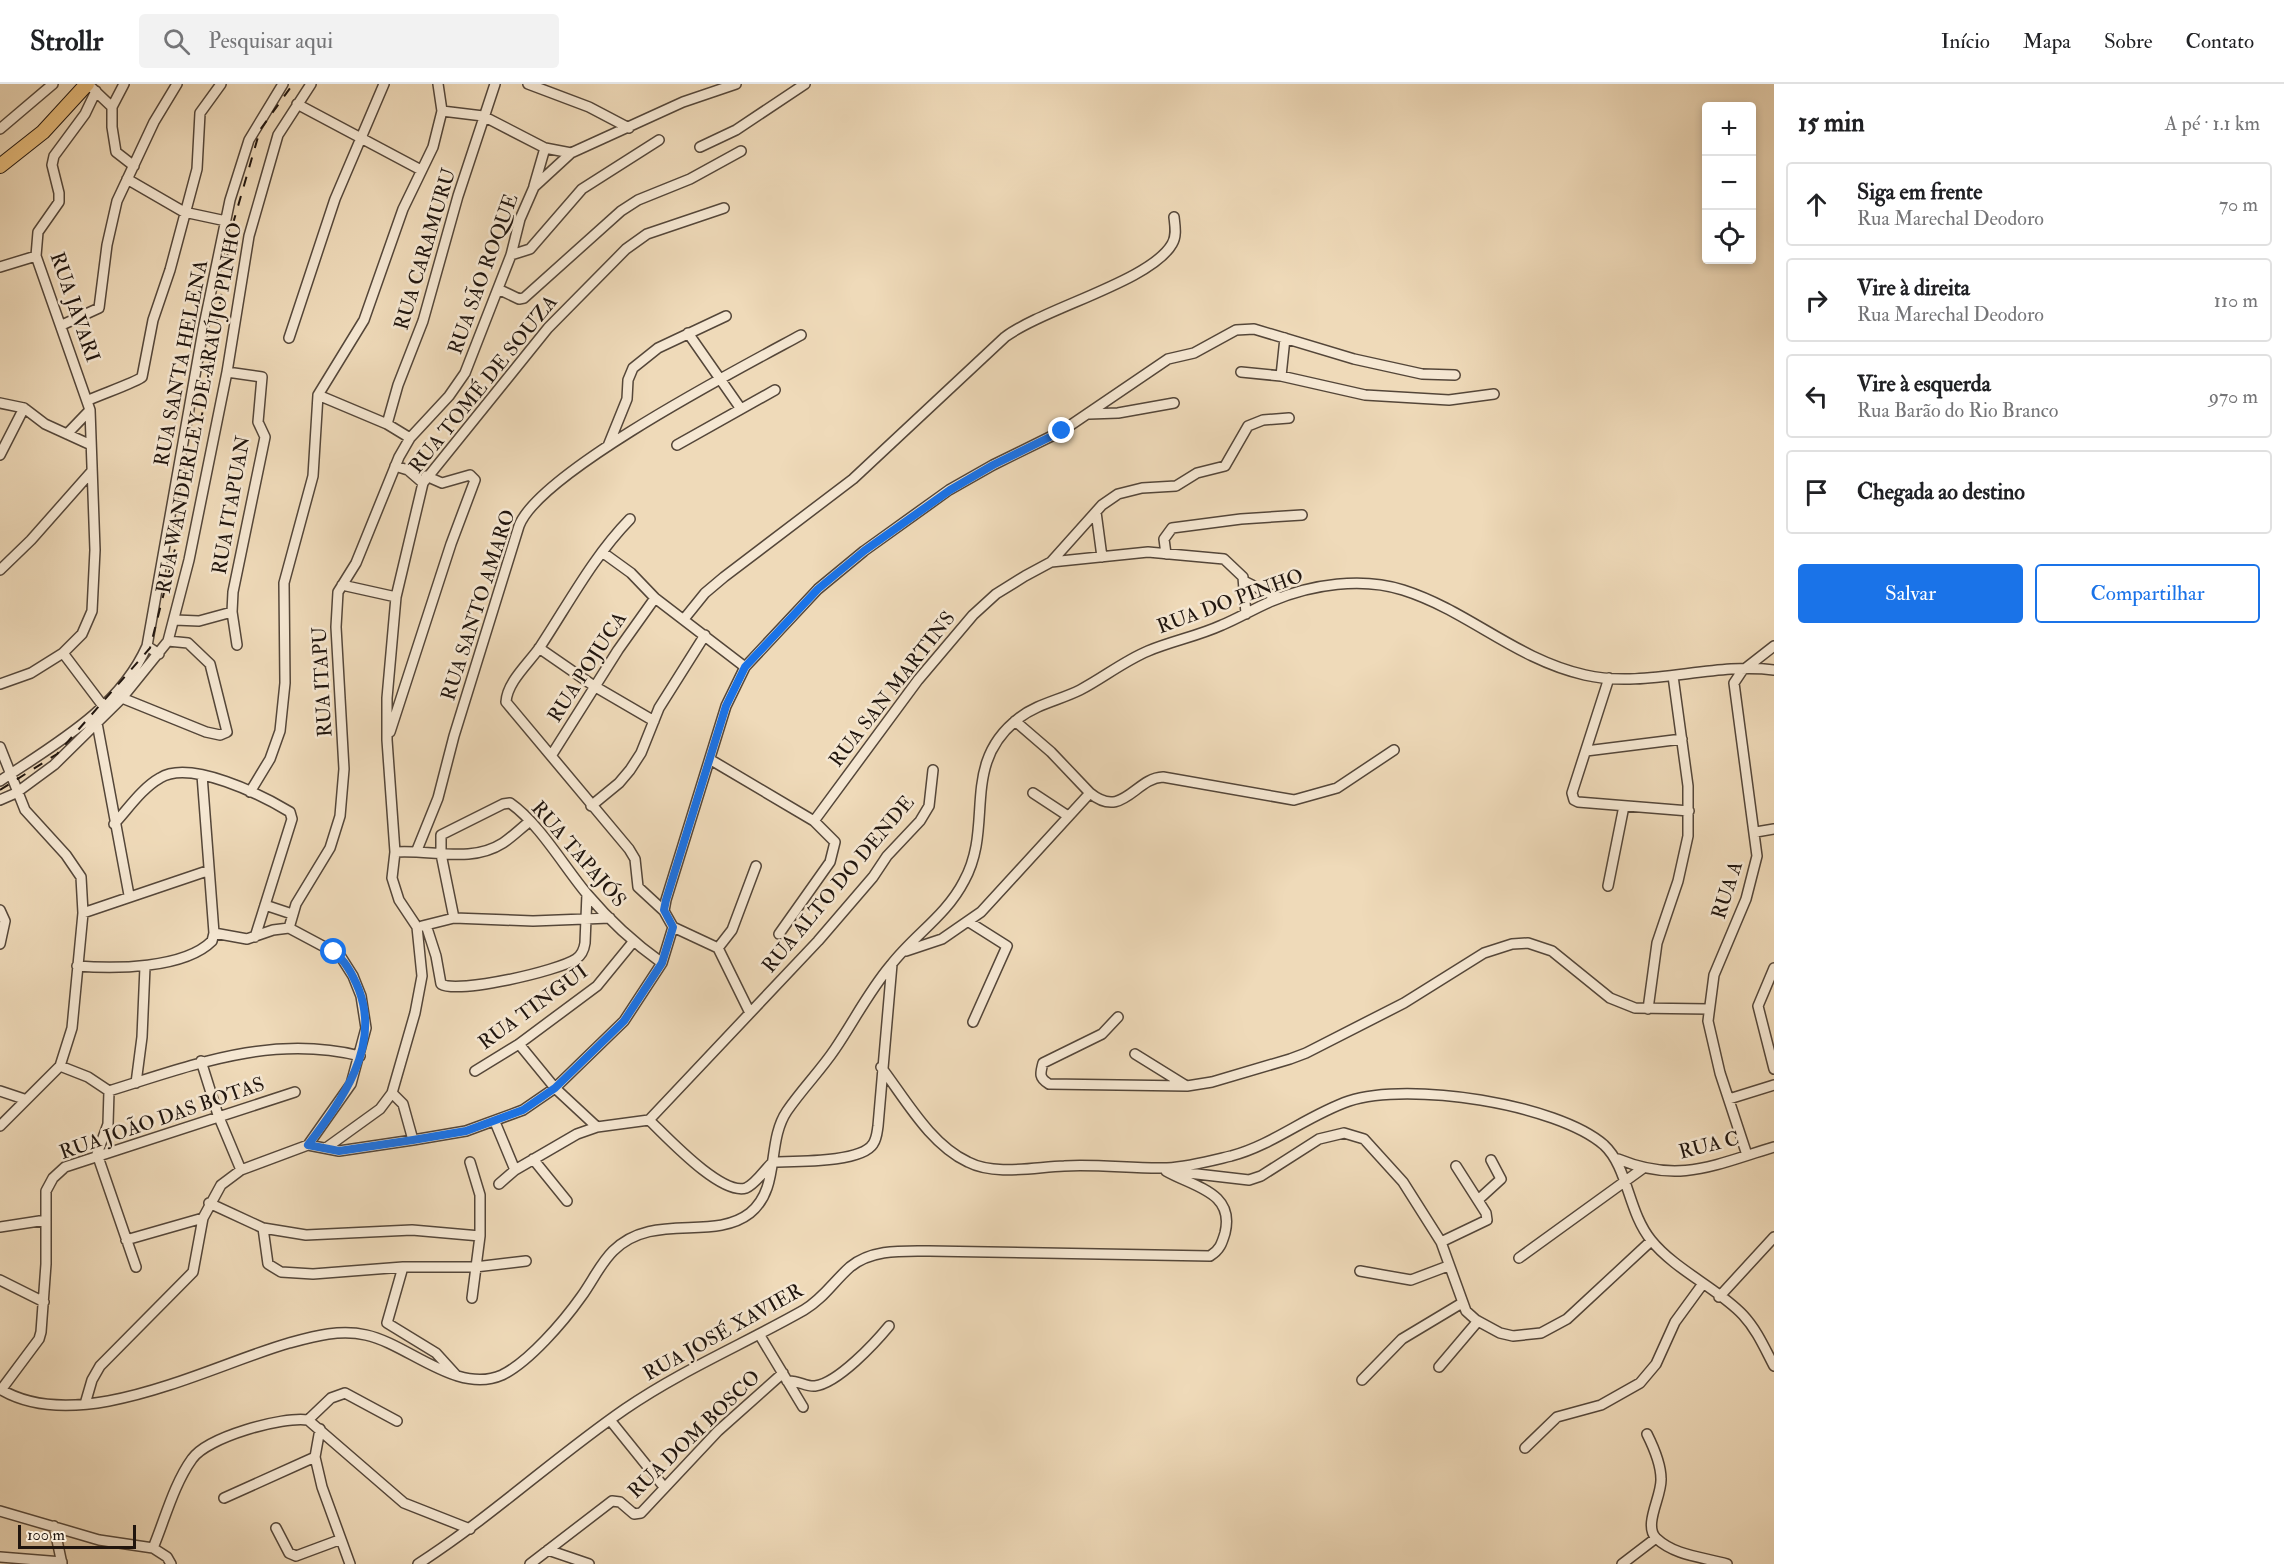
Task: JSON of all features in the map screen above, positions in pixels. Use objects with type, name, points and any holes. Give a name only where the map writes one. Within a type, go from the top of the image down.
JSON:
[{"type":"main road","points":[[0,166],[43,132],[90,86]]},
{"type":"street","points":[[0,129],[51,84]]},
{"type":"street","points":[[124,84],[112,107],[111,127],[116,152],[134,166]]},
{"type":"street","points":[[62,325],[99,308],[112,217],[154,122],[177,84]]},
{"type":"street","name":"RUA SANTA HELENA","points":[[89,405],[120,386],[141,379],[153,320],[171,270],[198,161],[200,113],[221,84]]},
{"type":"street","name":"RUA SANTA HELENA","points":[[0,781],[63,739],[104,706],[136,669],[147,646],[191,394],[226,221],[249,140],[282,84]]},
{"type":"street","name":"RUA WANDERLEY DE ARAÚJO PINHO","points":[[0,800],[16,793],[54,765],[122,698],[168,640],[175,620],[227,372],[249,236],[278,135],[311,84]]},
{"type":"street","points":[[289,338],[335,199],[384,84]]},
{"type":"street","points":[[250,792],[270,759],[280,731],[285,683],[283,596],[287,567],[313,476],[318,395],[364,320],[403,209],[437,136],[442,111],[438,84]]},
{"type":"street","name":"RUA CARAMURU","points":[[387,424],[398,385],[423,321],[440,253],[495,84]]},
{"type":"street","points":[[528,84],[589,107],[629,128]]},
{"type":"street","name":"RUA SÃO ROQUE","points":[[410,438],[449,396],[465,374],[511,255],[520,219],[534,187],[572,153],[683,102],[736,84]]},
{"type":"street","points":[[700,147],[736,130],[805,84]]},
{"type":"street","points":[[90,86],[112,107]]},
{"type":"street","name":"RUA JAVARI","points":[[0,684],[24,677],[63,653],[82,634],[92,611],[95,550],[89,405],[36,255],[38,232],[59,202],[52,165],[54,156],[81,121],[90,86]]},
{"type":"street","points":[[297,104],[363,137],[421,170]]},
{"type":"street","points":[[442,111],[483,116],[545,148],[572,153]]},
{"type":"street","points":[[511,255],[522,254],[530,249],[582,189],[628,157],[659,140]]},
{"type":"street","points":[[534,187],[545,148]]},
{"type":"street","points":[[498,289],[519,299],[524,298],[621,211],[638,200],[690,179],[741,151]]},
{"type":"street","points":[[128,179],[184,212],[226,221]]},
{"type":"street","name":"RUA TOMÉ DE SOUZA","points":[[421,926],[399,900],[393,884],[391,867],[395,852],[387,740],[387,699],[396,597],[425,480],[548,328],[626,249],[647,234],[724,208]]},
{"type":"street","points":[[684,619],[712,588],[853,479],[1005,337],[1030,320],[1128,278],[1161,256],[1175,237],[1174,217]]},
{"type":"street","points":[[0,267],[36,255]]},
{"type":"street","points":[[608,446],[627,399],[628,380],[633,368],[658,348],[726,316]]},
{"type":"street","points":[[664,910],[726,706],[745,667],[818,589],[864,551],[950,490],[1089,414],[1168,359],[1194,353],[1229,332],[1254,329],[1395,369],[1422,374],[1455,375]]},
{"type":"street","points":[[688,333],[741,409]]},
{"type":"street","name":"RUA SANTO AMARO","points":[[417,850],[438,798],[454,736],[523,516],[539,497],[608,446],[801,334]]},
{"type":"street","points":[[1281,376],[1285,338]]},
{"type":"street","name":"RUA ITAPUAN","points":[[227,372],[260,378],[261,376],[263,385],[258,422],[266,437],[233,592],[232,612],[237,645]]},
{"type":"street","points":[[1241,372],[1281,376],[1365,395],[1449,400],[1494,394]]},
{"type":"street","points":[[677,445],[775,390]]},
{"type":"street","points":[[318,395],[387,424],[410,438]]},
{"type":"street","points":[[0,403],[24,408],[45,424],[91,446]]},
{"type":"street","points":[[1089,414],[1118,413],[1174,403]]},
{"type":"street","points":[[67,434],[89,405]]},
{"type":"street","points":[[0,455],[24,408]]},
{"type":"street","points":[[1050,562],[1096,512],[1118,494],[1142,488],[1176,486],[1197,473],[1225,466],[1248,426],[1263,420],[1289,418]]},
{"type":"street","name":"RUA ITAPU","points":[[289,928],[292,914],[330,848],[340,816],[344,751],[336,598],[356,563],[395,466],[410,438]]},
{"type":"street","points":[[387,740],[451,544],[475,480],[470,476],[442,483],[425,480],[408,470],[395,466]]},
{"type":"street","points":[[0,570],[31,540],[92,471]]},
{"type":"street","points":[[1096,512],[1102,558]]},
{"type":"street","points":[[1166,554],[1164,539],[1172,528],[1241,519],[1302,515]]},
{"type":"street","points":[[630,519],[602,552],[508,693],[506,702],[635,859],[638,887],[642,893],[664,910],[673,927],[718,948],[750,1013]]},
{"type":"street","points":[[602,552],[632,573],[655,598],[745,667]]},
{"type":"street","name":"RUA SAN MARTINS","points":[[814,821],[918,680],[973,615],[996,594],[1050,562],[1148,552],[1224,559],[1233,566],[1244,581]]},
{"type":"street","points":[[1244,581],[1278,598]]},
{"type":"street","points":[[1244,581],[1246,614]]},
{"type":"street","name":"RUA DO PINHO","points":[[458,1376],[492,1378],[518,1363],[572,1310],[604,1261],[627,1240],[651,1230],[712,1225],[744,1217],[753,1211],[767,1190],[776,1134],[786,1112],[828,1059],[891,963],[943,913],[968,875],[979,839],[982,772],[993,748],[1015,721],[1035,708],[1082,689],[1145,652],[1206,632],[1278,598],[1347,584],[1388,586],[1419,596],[1446,608],[1532,658],[1583,675],[1609,678],[1774,670]]},
{"type":"street","points":[[342,585],[396,597]]},
{"type":"street","name":"RUA POJUCA","points":[[550,756],[594,686],[655,598]]},
{"type":"street","points":[[175,620],[199,621],[232,612]]},
{"type":"street","points":[[591,806],[619,783],[630,770],[640,753],[659,708],[705,636]]},
{"type":"street","points":[[122,698],[206,732],[220,735],[227,732],[210,664],[188,643],[168,640]]},
{"type":"street","points":[[147,646],[159,654]]},
{"type":"street","points":[[1742,671],[1774,646]]},
{"type":"street","points":[[539,648],[594,686],[654,722]]},
{"type":"street","points":[[63,653],[104,706]]},
{"type":"street","name":"RUA A","points":[[1742,671],[1736,678],[1734,690],[1756,832],[1757,855],[1753,881],[1714,975],[1708,1009],[1713,1048],[1747,1155]]},
{"type":"street","points":[[1648,1009],[1657,943],[1686,854],[1689,811],[1673,676]]},
{"type":"street","points":[[1609,678],[1572,793],[1574,800],[1689,811]]},
{"type":"street","points":[[1015,721],[1051,752],[1090,793],[1100,800],[1111,802],[1125,798],[1154,778],[1162,777],[1294,800],[1337,788],[1394,750]]},
{"type":"street","points":[[97,723],[129,896]]},
{"type":"street","points":[[1586,751],[1682,739]]},
{"type":"street","points":[[0,747],[16,793],[34,823],[66,855],[81,877],[83,913],[72,1028],[60,1066],[24,1099],[16,1112],[0,1126]]},
{"type":"street","points":[[711,759],[814,821],[836,842],[830,862],[779,934]]},
{"type":"street","name":"RUA ALTO DO DENDE","points":[[650,1120],[818,941],[873,877],[887,856],[920,821],[929,807],[933,770]]},
{"type":"street","points":[[114,824],[159,778],[173,771],[202,775],[250,792],[290,812],[292,819],[255,937]]},
{"type":"street","points":[[77,966],[145,967],[200,949],[210,943],[214,933],[207,871],[202,775]]},
{"type":"street","points":[[1033,793],[1068,816]]},
{"type":"street","points":[[900,954],[942,939],[969,922],[1090,793]]},
{"type":"street","name":"RUA TAPAJÓS","points":[[441,854],[440,837],[443,833],[503,804],[510,803],[570,868],[587,894],[633,942],[662,963]]},
{"type":"street","points":[[1608,886],[1624,806]]},
{"type":"street","points":[[395,852],[417,850],[441,854],[470,854],[492,848],[529,822]]},
{"type":"street","points":[[1756,832],[1774,829]]},
{"type":"street","points":[[441,854],[454,918]]},
{"type":"street","points":[[718,948],[732,930],[756,866]]},
{"type":"street","points":[[83,913],[207,871]]},
{"type":"street","points":[[421,926],[436,956],[441,984],[461,987],[559,966],[575,960],[584,950],[587,894]]},
{"type":"street","points":[[265,905],[292,914]]},
{"type":"street","points":[[0,910],[5,921],[0,944]]},
{"type":"street","points":[[421,926],[454,918],[586,920],[610,918]]},
{"type":"street","points":[[969,922],[1007,946],[973,1022]]},
{"type":"street","points":[[326,1148],[380,1109],[392,1093],[415,1012],[422,976],[421,926]]},
{"type":"street","points":[[85,1404],[92,1380],[100,1366],[193,1272],[203,1218],[209,1203],[221,1185],[241,1170],[308,1145],[339,1151],[413,1140],[495,1122],[523,1110],[555,1088],[624,1021],[662,963],[673,927]]},
{"type":"street","points":[[214,933],[243,939],[289,928],[341,957],[353,976],[366,1016],[360,1056],[346,1094],[308,1145]]},
{"type":"street","name":"RUA TINGUI","points":[[475,1071],[519,1044],[597,986],[633,942]]},
{"type":"street","points":[[1118,1017],[1102,1034],[1043,1063],[1040,1074],[1042,1080],[1049,1084],[1187,1086],[1212,1082],[1306,1053],[1404,1003],[1484,953],[1512,944],[1542,946],[1610,998],[1635,1008],[1708,1009]]},
{"type":"street","points":[[499,1184],[515,1170],[568,1138],[597,1127],[650,1120],[690,1159],[710,1174],[735,1186],[745,1188],[773,1162],[848,1157],[867,1150],[873,1144],[878,1126],[881,1067],[889,1020],[891,963]]},
{"type":"street","points":[[136,1083],[145,967]]},
{"type":"street","points":[[1774,968],[1758,1006],[1769,1035],[1774,1069]]},
{"type":"street","points":[[519,1044],[555,1088],[597,1127]]},
{"type":"street","points":[[109,1091],[201,1061],[256,1051],[298,1049],[341,1051],[360,1056]]},
{"type":"street","points":[[1135,1054],[1187,1086]]},
{"type":"street","points":[[201,1061],[218,1115],[241,1170]]},
{"type":"street","points":[[60,1066],[88,1077],[109,1091]]},
{"type":"street","points":[[881,1067],[928,1130],[968,1163],[992,1168],[1112,1164],[1250,1180],[1261,1176],[1319,1139],[1344,1133],[1356,1135],[1370,1143],[1403,1182],[1441,1242],[1462,1303],[1479,1322],[1500,1333],[1513,1336],[1553,1328],[1567,1319],[1651,1241]]},
{"type":"street","points":[[1730,1102],[1774,1085]]},
{"type":"street","points":[[0,1090],[24,1099]]},
{"type":"street","points":[[109,1091],[108,1124],[97,1154],[136,1267]]},
{"type":"street","points":[[1730,1102],[1774,1091]]},
{"type":"street","name":"RUA JOÃO DAS BOTAS","points":[[0,1389],[39,1339],[44,1302],[46,1191],[52,1178],[65,1167],[97,1154],[295,1092]]},
{"type":"street","points":[[392,1093],[403,1104],[413,1140]]},
{"type":"street","name":"RUA C","points":[[1161,1169],[1234,1155],[1352,1100],[1411,1094],[1470,1098],[1514,1106],[1585,1132],[1618,1159],[1642,1169],[1683,1172],[1774,1147]]},
{"type":"street","points":[[495,1122],[515,1170]]},
{"type":"street","points":[[533,1159],[567,1201]]},
{"type":"street","points":[[1618,1159],[1623,1181],[1637,1216],[1651,1241],[1702,1285],[1743,1315],[1774,1366]]},
{"type":"street","points":[[1478,1200],[1502,1179],[1491,1160]]},
{"type":"street","points":[[470,1162],[480,1195],[480,1236],[472,1298]]},
{"type":"street","points":[[1441,1242],[1485,1222],[1486,1213],[1456,1166]]},
{"type":"street","name":"RUA JOSÉ XAVIER","points":[[420,1564],[470,1529],[610,1420],[681,1373],[815,1303],[859,1262],[881,1254],[928,1251],[1210,1256],[1222,1242],[1227,1222],[1225,1207],[1211,1193],[1161,1169]]},
{"type":"street","points":[[1520,1258],[1642,1169]]},
{"type":"street","points":[[209,1203],[263,1228],[322,1236],[412,1230],[480,1236]]},
{"type":"street","points":[[126,1240],[203,1218]]},
{"type":"street","points":[[0,1227],[46,1220]]},
{"type":"street","points":[[263,1228],[268,1264],[281,1272],[313,1274],[403,1267],[475,1267],[526,1261]]},
{"type":"street","points":[[1719,1297],[1774,1237]]},
{"type":"street","points":[[1360,1271],[1411,1280],[1448,1266]]},
{"type":"street","points":[[403,1267],[387,1323],[436,1353],[458,1376]]},
{"type":"street","points":[[0,1280],[44,1302]]},
{"type":"street","points":[[1525,1448],[1557,1417],[1600,1405],[1640,1383],[1656,1364],[1675,1322],[1702,1285]]},
{"type":"street","points":[[1362,1380],[1402,1339],[1462,1303]]},
{"type":"street","points":[[1439,1367],[1479,1322]]},
{"type":"street","points":[[785,1377],[812,1386],[822,1383],[866,1353],[889,1326]]},
{"type":"street","points":[[0,1389],[13,1397],[32,1402],[85,1404],[150,1392],[215,1367],[302,1340],[344,1332],[382,1339],[458,1376]]},
{"type":"street","points":[[759,1334],[803,1407]]},
{"type":"street","name":"RUA DOM BOSCO","points":[[548,1550],[612,1501],[620,1502],[630,1512],[637,1515],[641,1513],[718,1431],[785,1377]]},
{"type":"street","points":[[153,1548],[179,1483],[193,1457],[201,1450],[268,1423],[308,1420],[332,1398],[345,1393],[397,1421]]},
{"type":"street","points":[[308,1420],[404,1503],[470,1529]]},
{"type":"street","points":[[610,1420],[664,1487]]},
{"type":"street","points":[[320,1429],[315,1457],[339,1540],[350,1564]]},
{"type":"street","points":[[1647,1434],[1661,1478],[1651,1523],[1656,1538],[1693,1561],[1726,1564]]},
{"type":"street","points":[[224,1498],[315,1457]]},
{"type":"street","points":[[0,1511],[99,1540],[153,1548],[167,1557],[171,1564]]},
{"type":"street","points":[[0,1557],[62,1563],[54,1527]]},
{"type":"street","points":[[276,1528],[289,1553],[296,1556],[339,1540]]},
{"type":"street","points":[[1622,1564],[1656,1538]]},
{"type":"street","points":[[530,1564],[548,1550],[589,1564]]},
{"type":"railway","points":[[0,790],[57,754],[150,648],[190,490],[232,227],[260,130],[293,84]]},
{"type":"route","points":[[334,952],[341,957],[353,976],[361,996],[366,1016],[366,1028],[351,1084],[308,1145],[339,1151],[466,1131],[523,1110],[555,1088],[624,1021],[662,963],[673,927],[664,910],[666,900],[726,706],[745,667],[818,589],[864,551],[950,490],[993,465],[1062,431]]}]
